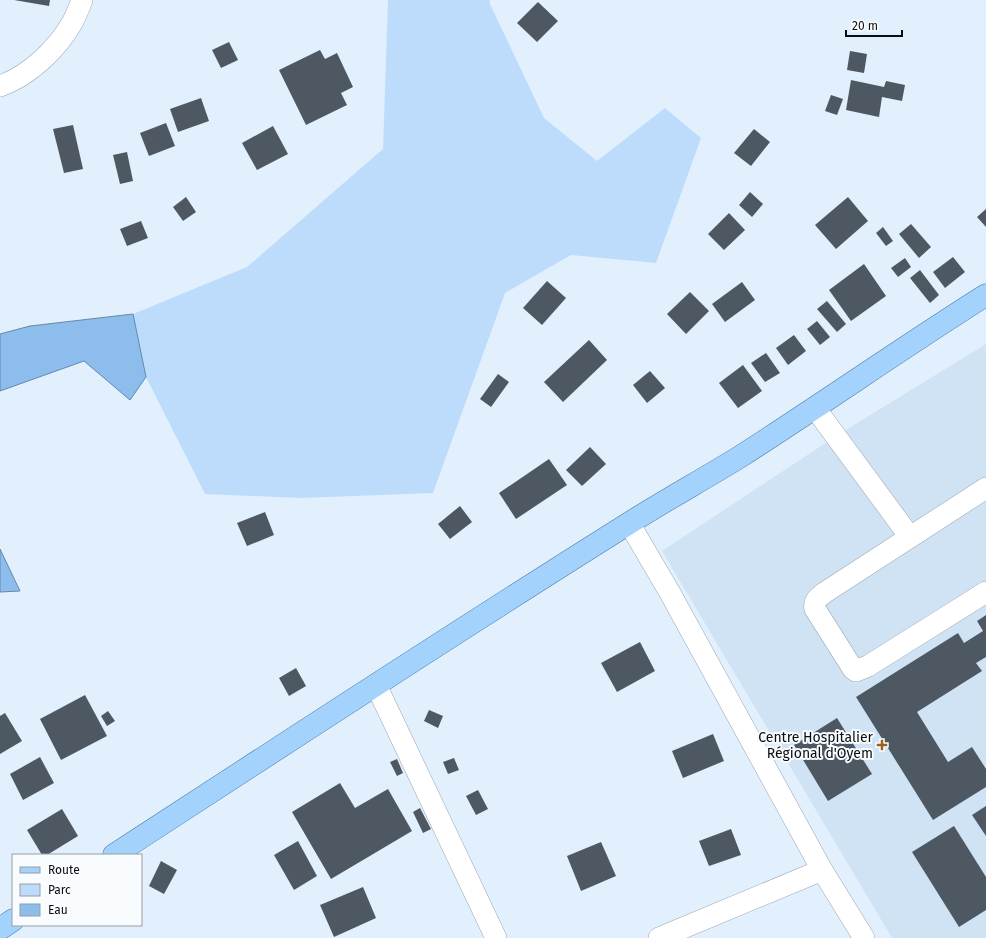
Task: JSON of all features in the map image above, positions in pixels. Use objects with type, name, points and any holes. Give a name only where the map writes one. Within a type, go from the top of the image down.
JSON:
[{"type":"main road","points":[[116,854],[629,523],[735,459],[815,408],[893,355],[986,295]]},
{"type":"main road","points":[[0,929],[12,921]]},
{"type":"street","points":[[0,86],[23,74],[39,62],[58,44],[73,22],[82,0]]},
{"type":"street","points":[[815,408],[910,538]]},
{"type":"street","points":[[986,488],[824,593],[816,599],[814,605],[853,669],[856,671],[868,666],[986,592]]},
{"type":"street","points":[[629,523],[822,870],[864,938]]},
{"type":"street","points":[[376,685],[496,938]]},
{"type":"street","points":[[659,938],[822,870]]},
{"type":"shaded area","name":"Centre Hospitalier Régional d'Oyem","points":[[986,344],[986,938],[892,938],[662,551],[836,436]]},
{"type":"green space","points":[[388,0],[490,0],[490,4],[544,118],[597,161],[665,108],[701,138],[656,263],[571,255],[505,293],[433,493],[301,498],[205,494],[146,377],[133,314],[247,267],[383,149]]},
{"type":"water","points":[[133,314],[146,377],[130,400],[84,361],[0,391],[0,334],[30,326]]},
{"type":"water","points":[[0,549],[20,591],[0,592]]},
{"type":"building","points":[[14,0],[50,0],[49,6]]},
{"type":"building","points":[[538,2],[558,21],[537,42],[517,23]]},
{"type":"building","points":[[229,42],[238,60],[221,68],[212,50]]},
{"type":"building","points":[[320,50],[325,59],[337,53],[353,87],[341,93],[347,105],[306,125],[279,70]]},
{"type":"building","points":[[850,51],[867,54],[864,73],[847,70]]},
{"type":"building","points":[[851,80],[884,87],[886,81],[905,85],[902,101],[882,97],[879,117],[846,110]]},
{"type":"building","points":[[831,95],[843,99],[837,115],[825,111]]},
{"type":"building","points":[[201,98],[209,121],[178,132],[170,109]]},
{"type":"building","points":[[166,123],[175,146],[149,156],[140,133]]},
{"type":"building","points":[[73,125],[83,169],[64,173],[53,129]]},
{"type":"building","points":[[273,126],[288,154],[257,170],[242,143]]},
{"type":"building","points":[[754,129],[770,142],[751,166],[734,153]]},
{"type":"building","points":[[127,152],[133,181],[120,184],[113,155]]},
{"type":"building","points":[[750,192],[763,204],[752,217],[739,205]]},
{"type":"building","points":[[186,197],[196,212],[183,221],[173,207]]},
{"type":"building","points":[[848,197],[868,221],[836,249],[815,225]]},
{"type":"building","points":[[986,209],[986,227],[977,217]]},
{"type":"building","points":[[729,213],[745,230],[724,250],[708,234]]},
{"type":"building","points":[[141,221],[148,238],[127,246],[120,229]]},
{"type":"building","points":[[911,224],[931,247],[919,258],[899,234]]},
{"type":"building","points":[[883,227],[893,241],[886,246],[876,233]]},
{"type":"building","points":[[953,257],[965,272],[945,288],[933,272]]},
{"type":"building","points":[[905,258],[911,267],[898,277],[891,268]]},
{"type":"building","points":[[864,264],[886,296],[851,321],[829,290]]},
{"type":"building","points":[[920,270],[939,295],[930,303],[910,278]]},
{"type":"building","points":[[547,281],[566,298],[542,325],[523,308]]},
{"type":"building","points":[[742,282],[755,300],[725,322],[712,304]]},
{"type":"building","points":[[690,292],[709,311],[686,334],[667,314]]},
{"type":"building","points":[[827,301],[846,324],[837,332],[817,309]]},
{"type":"building","points":[[817,321],[830,337],[820,345],[807,329]]},
{"type":"building","points":[[794,335],[806,351],[788,365],[776,348]]},
{"type":"building","points":[[589,340],[607,360],[563,402],[544,382]]},
{"type":"building","points":[[766,353],[780,373],[765,382],[751,363]]},
{"type":"building","points":[[743,365],[762,391],[738,408],[719,383]]},
{"type":"building","points":[[650,371],[665,388],[647,403],[633,385]]},
{"type":"building","points":[[498,374],[509,382],[491,407],[480,399]]},
{"type":"building","points":[[590,447],[606,464],[582,486],[566,470]]},
{"type":"building","points":[[549,459],[567,485],[516,519],[499,493]]},
{"type":"building","points":[[460,506],[472,522],[450,539],[438,524]]},
{"type":"building","points":[[265,512],[274,535],[247,546],[237,523]]},
{"type":"building","points":[[986,615],[986,657],[976,663],[982,671],[917,712],[948,762],[972,747],[986,769],[986,787],[933,820],[856,697],[958,633],[964,643],[983,631],[977,621]]},
{"type":"building","points":[[640,642],[655,671],[617,692],[601,663]]},
{"type":"building","points":[[296,668],[306,686],[289,696],[279,678]]},
{"type":"building","points":[[85,695],[107,736],[61,760],[40,719]]},
{"type":"building","points":[[429,710],[443,716],[438,728],[424,721]]},
{"type":"building","points":[[108,711],[115,721],[107,726],[101,716]]},
{"type":"building","points":[[5,713],[22,741],[0,754],[0,716]]},
{"type":"building","points":[[837,718],[872,774],[828,801],[794,745]]},
{"type":"building","points":[[713,734],[724,761],[683,778],[672,751]]},
{"type":"building","points":[[40,757],[54,783],[23,800],[10,774]]},
{"type":"building","points":[[454,758],[459,770],[448,774],[443,762]]},
{"type":"building","points":[[397,759],[403,773],[397,776],[390,762]]},
{"type":"building","points":[[340,783],[355,808],[388,789],[412,831],[331,879],[292,812]]},
{"type":"building","points":[[478,790],[488,809],[476,815],[466,796]]},
{"type":"building","points":[[986,806],[986,836],[972,815]]},
{"type":"building","points":[[420,808],[431,829],[423,833],[413,812]]},
{"type":"building","points":[[62,809],[78,836],[49,854],[41,854],[27,830]]},
{"type":"building","points":[[954,826],[986,877],[986,910],[959,927],[912,852]]},
{"type":"building","points":[[731,829],[741,855],[709,866],[699,841]]},
{"type":"building","points":[[298,841],[317,876],[294,890],[274,855]]},
{"type":"building","points":[[601,842],[616,876],[581,891],[567,856]]},
{"type":"building","points":[[161,861],[177,870],[164,894],[149,886]]},
{"type":"building","points":[[363,887],[376,918],[334,937],[320,905]]},
{"type":"place","name":"Centre Hospitalier Régional d'Oyem","points":[[882,745]]}]
